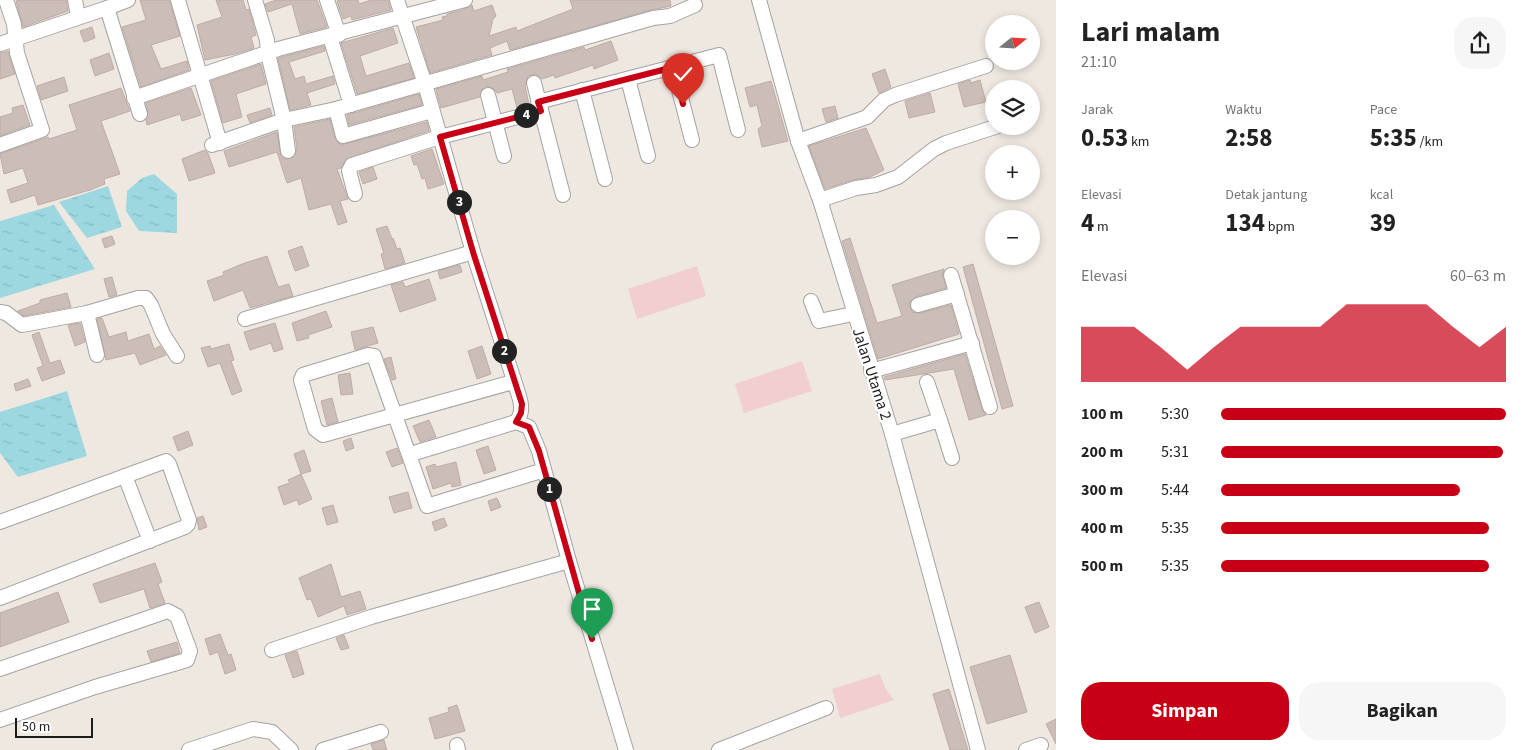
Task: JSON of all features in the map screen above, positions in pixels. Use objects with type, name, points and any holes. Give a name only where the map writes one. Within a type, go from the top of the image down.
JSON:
[{"type":"street","points":[[0,145],[42,130],[17,53],[14,24],[6,0]]},
{"type":"street","points":[[75,0],[78,16]]},
{"type":"street","points":[[0,44],[128,0]]},
{"type":"street","points":[[178,0],[216,144],[284,120],[352,105],[653,18],[670,16],[695,5]]},
{"type":"street","points":[[255,0],[267,40],[268,54],[284,120],[288,151]]},
{"type":"street","points":[[327,0],[334,36],[352,105]]},
{"type":"street","points":[[397,0],[425,84],[473,252],[522,404],[521,413],[516,422]]},
{"type":"street","points":[[134,98],[268,54],[278,49],[334,36],[465,0]]},
{"type":"street","name":"Jalan Utama 2","points":[[759,0],[798,141],[820,200],[853,314],[892,434],[978,750]]},
{"type":"street","points":[[107,8],[140,114]]},
{"type":"street","points":[[355,194],[349,171],[352,165],[440,137],[496,123],[582,90],[718,55],[738,130]]},
{"type":"street","points":[[798,141],[867,117],[884,100],[895,95],[985,66]]},
{"type":"street","points":[[674,67],[692,140]]},
{"type":"street","points":[[628,79],[648,156]]},
{"type":"street","points":[[534,82],[562,195]]},
{"type":"street","points":[[582,90],[605,179]]},
{"type":"street","points":[[488,95],[504,156]]},
{"type":"street","points":[[336,109],[343,136],[432,111]]},
{"type":"street","points":[[820,200],[898,177],[934,149],[985,130]]},
{"type":"street","points":[[245,319],[473,252]]},
{"type":"street","points":[[951,275],[990,407]]},
{"type":"street","points":[[918,305],[957,294]]},
{"type":"street","points":[[0,312],[6,313],[22,325],[87,313],[138,298],[146,298],[152,305],[164,334],[177,356]]},
{"type":"street","points":[[811,301],[819,321],[853,314]]},
{"type":"street","points":[[87,313],[97,355]]},
{"type":"street","points":[[871,371],[972,343]]},
{"type":"street","points":[[514,382],[395,414],[322,435],[315,429],[301,377],[372,354],[381,372],[395,414],[411,454],[428,506],[544,470]]},
{"type":"street","points":[[927,382],[952,458]]},
{"type":"street","points":[[892,434],[940,420]]},
{"type":"street","points":[[411,454],[516,422],[526,424],[532,431],[626,750]]},
{"type":"street","points":[[0,522],[162,462],[169,464],[188,524],[150,541],[0,598]]},
{"type":"street","points":[[125,476],[150,541]]},
{"type":"street","points":[[272,650],[371,617],[569,560]]},
{"type":"street","points":[[0,669],[168,611],[177,616],[190,651],[187,660],[95,687],[0,720]]},
{"type":"street","points":[[718,750],[826,708]]},
{"type":"street","points":[[189,750],[253,729],[272,732],[291,750]]},
{"type":"street","points":[[323,750],[381,732]]},
{"type":"street","points":[[1026,750],[1040,745]]},
{"type":"shaded area","points":[[697,266],[706,296],[637,319],[628,289]]},
{"type":"shaded area","points":[[802,361],[812,391],[744,413],[735,384]]},
{"type":"shaded area","points":[[880,674],[885,688],[894,700],[840,718],[832,689]]},
{"type":"water","points":[[154,174],[177,194],[177,233],[139,231],[126,211],[127,191],[142,178]]},
{"type":"water","points":[[108,186],[122,227],[87,238],[59,202]]},
{"type":"water","points":[[54,205],[95,269],[0,298],[0,221]]},
{"type":"water","points":[[67,391],[87,456],[18,477],[0,453],[0,412]]},
{"type":"building","points":[[66,0],[68,11],[23,27],[16,1]]},
{"type":"building","points":[[140,0],[169,0],[180,36],[151,45],[161,69],[187,61],[189,70],[141,87],[122,27],[146,20]]},
{"type":"building","points":[[216,0],[243,0],[246,10],[249,9],[256,35],[251,37],[254,48],[205,60],[197,25],[222,17]]},
{"type":"building","points":[[276,0],[317,0],[327,27],[300,34],[292,4],[268,12],[265,4]]},
{"type":"building","points":[[358,0],[359,4],[371,0],[388,0],[391,10],[352,20],[351,16],[343,19],[337,1]]},
{"type":"building","points":[[570,0],[670,0],[671,6],[510,50],[507,41],[490,48],[492,55],[430,73],[416,27],[443,20],[442,17],[447,16],[447,14],[472,5],[474,11],[492,5],[496,16],[493,19],[489,36],[516,27],[517,31],[573,9]]},
{"type":"building","points":[[92,27],[95,38],[84,42],[80,31]]},
{"type":"building","points":[[393,28],[398,43],[360,56],[366,76],[409,63],[414,78],[357,94],[341,43]]},
{"type":"building","points":[[611,41],[618,60],[594,69],[593,65],[555,78],[554,75],[542,79],[536,74],[528,76],[525,85],[529,105],[517,108],[512,89],[497,93],[494,89],[486,86],[482,89],[480,97],[441,108],[436,89],[482,76],[483,80],[508,72],[507,69],[584,47],[585,50]]},
{"type":"building","points":[[324,46],[325,51],[289,62],[295,79],[304,76],[306,84],[333,76],[335,84],[307,93],[311,105],[290,110],[278,58]]},
{"type":"building","points":[[8,51],[15,74],[0,79],[0,53]]},
{"type":"building","points":[[109,53],[114,69],[95,76],[90,60]]},
{"type":"building","points":[[261,64],[266,84],[236,94],[242,117],[223,123],[211,81]]},
{"type":"building","points":[[885,69],[891,87],[879,93],[872,74]]},
{"type":"building","points":[[64,77],[68,91],[41,100],[37,86]]},
{"type":"building","points":[[970,80],[971,83],[980,80],[985,102],[964,107],[958,84]]},
{"type":"building","points":[[771,81],[788,141],[762,147],[758,129],[762,126],[757,105],[750,107],[745,88]]},
{"type":"building","points":[[121,88],[130,111],[101,121],[120,174],[104,179],[105,184],[90,190],[38,205],[35,195],[11,203],[7,190],[28,183],[23,168],[4,174],[0,154],[48,137],[49,139],[77,130],[69,105]]},
{"type":"building","points":[[191,88],[201,115],[182,121],[180,114],[147,125],[148,112],[146,103]]},
{"type":"building","points":[[930,93],[935,112],[909,118],[905,101]]},
{"type":"building","points":[[419,94],[422,105],[349,125],[347,115]]},
{"type":"building","points":[[23,105],[30,125],[0,136],[0,117],[13,113],[12,108]]},
{"type":"building","points":[[835,106],[838,118],[826,122],[822,109]]},
{"type":"building","points":[[270,108],[272,115],[250,123],[247,115]]},
{"type":"building","points":[[330,119],[335,139],[341,145],[427,122],[429,131],[346,159],[341,168],[337,169],[348,199],[340,201],[347,222],[338,225],[331,204],[309,210],[301,178],[287,183],[277,152],[229,167],[224,151],[277,132],[281,156],[285,159],[293,158],[297,150],[294,127]]},
{"type":"building","points":[[866,128],[884,170],[870,177],[825,189],[809,146]]},
{"type":"building","points":[[432,149],[444,184],[428,189],[425,178],[422,179],[417,164],[414,165],[411,156]]},
{"type":"building","points":[[205,150],[208,153],[215,173],[189,181],[182,159]]},
{"type":"building","points":[[373,167],[377,179],[363,184],[359,172]]},
{"type":"building","points":[[387,226],[397,249],[400,248],[405,263],[385,269],[381,254],[384,253],[376,229]]},
{"type":"building","points":[[112,236],[115,244],[105,248],[102,239]]},
{"type":"building","points":[[850,238],[877,323],[902,316],[892,285],[944,269],[943,277],[946,288],[915,297],[910,302],[910,307],[912,312],[920,313],[951,305],[959,334],[878,359],[842,241]]},
{"type":"building","points":[[302,246],[309,266],[295,271],[288,251]]},
{"type":"building","points":[[267,256],[278,287],[289,284],[293,296],[250,308],[243,290],[214,301],[207,281],[224,275],[223,272],[242,264]]},
{"type":"building","points":[[973,264],[1013,406],[1002,409],[963,267]]},
{"type":"building","points":[[460,265],[462,272],[440,279],[438,271]]},
{"type":"building","points":[[112,277],[117,295],[109,297],[104,279]]},
{"type":"building","points":[[429,279],[436,300],[400,312],[391,285],[403,282],[405,287]]},
{"type":"building","points":[[67,293],[71,307],[24,316],[18,311],[40,303],[40,300]]},
{"type":"building","points":[[326,311],[332,327],[308,335],[309,338],[297,341],[292,323]]},
{"type":"building","points":[[102,318],[109,337],[126,332],[128,341],[149,334],[154,349],[160,346],[166,355],[140,365],[135,353],[106,360],[97,319]]},
{"type":"building","points":[[80,323],[85,342],[75,346],[68,325]]},
{"type":"building","points":[[275,323],[283,349],[274,352],[271,343],[250,350],[244,332]]},
{"type":"building","points":[[373,327],[378,343],[355,350],[351,332]]},
{"type":"building","points":[[39,332],[50,363],[60,360],[65,373],[42,381],[37,368],[43,366],[32,335]]},
{"type":"building","points":[[229,344],[234,360],[231,361],[242,391],[232,395],[220,363],[208,367],[201,348],[210,346],[211,349]]},
{"type":"building","points":[[482,346],[491,374],[477,379],[468,351]]},
{"type":"building","points":[[965,354],[982,409],[986,415],[969,420],[954,369],[885,380],[884,377]]},
{"type":"building","points":[[391,357],[396,379],[392,380],[384,359]]},
{"type":"building","points":[[350,373],[353,394],[341,395],[338,375]]},
{"type":"building","points":[[28,379],[31,386],[16,391],[14,384]]},
{"type":"building","points":[[332,398],[338,422],[327,425],[321,401]]},
{"type":"building","points":[[429,420],[436,437],[420,442],[413,426]]},
{"type":"building","points":[[188,431],[193,445],[178,451],[173,437]]},
{"type":"building","points":[[351,438],[354,448],[346,451],[343,441]]},
{"type":"building","points":[[488,446],[496,470],[484,474],[476,450]]},
{"type":"building","points":[[397,448],[403,463],[392,467],[386,452]]},
{"type":"building","points":[[304,450],[311,471],[301,474],[294,454]]},
{"type":"building","points":[[456,462],[461,485],[452,487],[451,483],[433,489],[426,467],[435,464],[436,467]]},
{"type":"building","points":[[301,474],[312,499],[299,505],[297,500],[284,505],[278,487],[290,483],[288,480]]},
{"type":"building","points":[[408,492],[412,508],[394,513],[389,497]]},
{"type":"building","points":[[497,498],[501,507],[491,511],[488,501]]},
{"type":"building","points":[[333,505],[338,522],[327,525],[322,508]]},
{"type":"building","points":[[203,516],[207,527],[199,530],[197,518]]},
{"type":"building","points":[[444,518],[447,526],[435,531],[432,522]]},
{"type":"building","points":[[155,563],[162,582],[158,584],[165,603],[150,608],[144,589],[100,603],[93,584]]},
{"type":"building","points":[[331,564],[341,597],[360,591],[366,609],[347,615],[344,606],[318,617],[311,599],[307,600],[299,578]]},
{"type":"building","points":[[58,592],[69,622],[0,647],[0,613]]},
{"type":"building","points":[[1039,602],[1049,627],[1035,633],[1025,607]]},
{"type":"building","points":[[220,634],[228,655],[231,654],[236,670],[225,674],[218,652],[210,655],[205,639]]},
{"type":"building","points":[[344,635],[349,648],[341,650],[336,638]]},
{"type":"building","points":[[177,642],[180,653],[151,662],[147,651]]},
{"type":"building","points":[[297,651],[304,674],[293,678],[285,655]]},
{"type":"building","points":[[1010,655],[1027,712],[987,724],[970,667]]},
{"type":"building","points":[[949,689],[968,750],[950,750],[933,694]]},
{"type":"building","points":[[457,705],[465,731],[435,739],[429,718],[449,712],[448,708]]},
{"type":"building","points":[[1056,719],[1056,744],[1046,724]]},
{"type":"building","points":[[384,740],[387,750],[373,750],[371,744]]},
{"type":"route","points":[[592,639],[532,431],[526,424],[516,422],[519,419],[522,404],[473,252],[440,137],[541,111],[538,102],[674,67],[683,104]]}]
